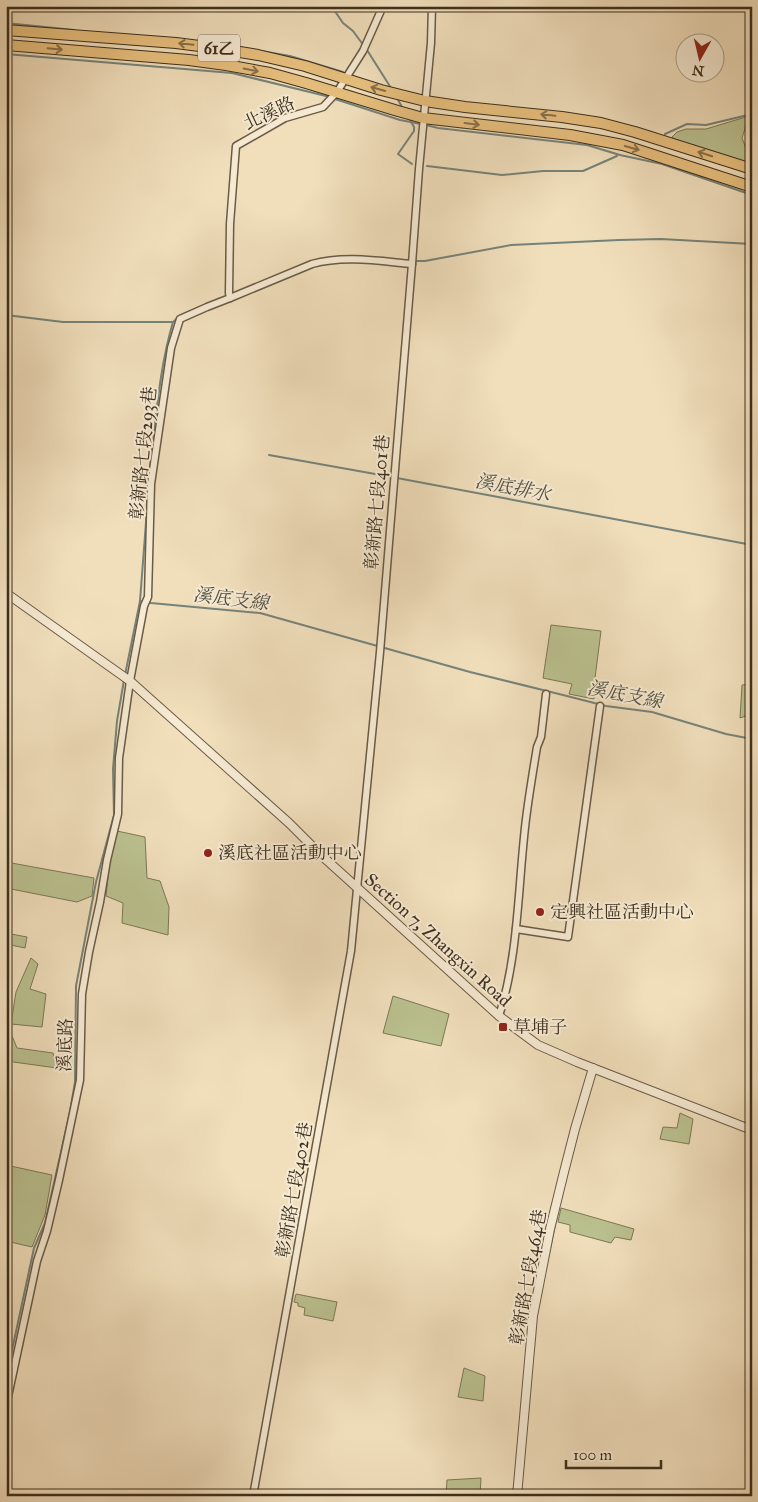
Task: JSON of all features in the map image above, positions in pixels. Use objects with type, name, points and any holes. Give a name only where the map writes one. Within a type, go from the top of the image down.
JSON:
[{"type":"main road","name":"61乙","points":[[6,30],[176,43],[258,55],[425,101],[600,123],[635,132],[752,169]]},
{"type":"main road","name":"61乙","points":[[6,46],[189,60],[270,73],[423,118],[570,135],[597,140],[641,151],[752,187]]},
{"type":"street","name":"北溪路","points":[[229,295],[231,215],[236,146],[285,118],[323,107],[337,92],[367,43],[383,6]]},
{"type":"street","name":"彰新路七段401巷","points":[[358,889],[380,652],[423,118],[431,43],[432,6]]},
{"type":"street","name":"彰新路七段293巷","points":[[130,681],[144,606],[148,596],[151,484],[171,348],[180,320],[229,295],[324,260],[347,259],[412,264]]},
{"type":"street","name":"Section 7, Zhangxin Road","points":[[6,593],[130,681],[289,823],[321,855],[499,1016],[538,1044],[593,1068],[752,1130]]},
{"type":"street","name":"溪底路","points":[[6,1406],[37,1261],[60,1180],[80,1080],[82,994],[107,860],[118,814],[119,758],[130,681]]},
{"type":"street","points":[[499,1016],[506,989],[516,929],[526,819],[537,747],[541,737],[546,694]]},
{"type":"street","points":[[516,929],[568,936],[600,706]]},
{"type":"street","name":"彰新路七段402巷","points":[[253,1496],[352,951],[358,889]]},
{"type":"street","name":"彰新路七段464巷","points":[[517,1496],[533,1316],[550,1229],[574,1129],[593,1068]]},
{"type":"green space","points":[[749,116],[742,138],[745,146],[752,149],[752,165],[673,140],[672,137],[677,132],[686,129],[706,129]]},
{"type":"green space","points":[[551,625],[601,631],[594,699],[569,694],[572,684],[543,678]]},
{"type":"green space","points":[[752,684],[752,714],[740,718],[742,685]]},
{"type":"green space","points":[[117,831],[145,837],[147,878],[160,881],[169,907],[168,935],[122,923],[123,903],[106,896],[112,841]]},
{"type":"green space","points":[[6,862],[94,878],[92,896],[77,902],[6,888]]},
{"type":"green space","points":[[6,933],[27,937],[25,948],[6,944]]},
{"type":"green space","points":[[31,958],[38,964],[30,989],[46,994],[42,1027],[11,1024],[16,992]]},
{"type":"green space","points":[[393,996],[449,1014],[441,1046],[383,1033]]},
{"type":"green space","points":[[10,1031],[17,1048],[53,1053],[57,1068],[6,1061],[6,1036]]},
{"type":"green space","points":[[680,1113],[693,1119],[689,1144],[660,1139],[663,1127],[677,1128]]},
{"type":"green space","points":[[6,1165],[52,1175],[45,1215],[32,1247],[6,1241]]},
{"type":"green space","points":[[561,1208],[634,1229],[631,1240],[615,1237],[611,1243],[570,1232],[570,1225],[558,1222]]},
{"type":"green space","points":[[296,1294],[337,1302],[333,1321],[304,1315],[305,1308],[298,1306],[298,1303],[294,1302]]},
{"type":"green space","points":[[464,1368],[485,1376],[483,1401],[458,1397]]},
{"type":"green space","points":[[481,1478],[480,1495],[446,1496],[447,1480]]},
{"type":"waterway","points":[[332,7],[343,23],[353,31],[364,46]]},
{"type":"waterway","points":[[6,23],[74,30]]},
{"type":"waterway","points":[[221,44],[290,56],[343,72]]},
{"type":"waterway","points":[[367,50],[391,88]]},
{"type":"waterway","points":[[6,54],[232,73],[330,97]]},
{"type":"waterway","points":[[397,98],[402,107]]},
{"type":"waterway","points":[[335,99],[400,120],[421,124]]},
{"type":"waterway","points":[[665,134],[687,124],[706,125],[752,114]]},
{"type":"waterway","points":[[409,118],[414,131],[398,154],[412,164]]},
{"type":"waterway","points":[[426,125],[587,145],[620,155],[662,164],[752,195]]},
{"type":"waterway","points":[[427,166],[502,175],[543,171],[583,171],[617,156]]},
{"type":"waterway","points":[[413,261],[425,261],[511,245],[661,239],[752,244]]},
{"type":"waterway","points":[[173,322],[181,315],[200,307]]},
{"type":"waterway","name":"溪底支線","points":[[6,315],[63,322],[173,322],[161,376],[150,468]]},
{"type":"waterway","name":"溪底排水","points":[[269,455],[392,477]]},
{"type":"waterway","name":"溪底排水","points":[[397,478],[752,545]]},
{"type":"waterway","name":"溪底支線","points":[[148,496],[140,601],[260,613],[470,672],[606,706],[652,712],[726,734],[752,739]]},
{"type":"waterway","points":[[125,675],[140,601]]},
{"type":"waterway","points":[[6,1378],[34,1248],[45,1223],[70,1112],[75,1082],[76,986],[96,882],[114,815],[113,769],[117,721],[124,680]]},
{"type":"waterway","points":[[548,1258],[558,1211]]},
{"type":"place","name":"溪底社區活動中心","points":[[208,853]]},
{"type":"place","name":"定興社區活動中心","points":[[540,912]]},
{"type":"place","name":"草埔子","points":[[503,1027]]}]
